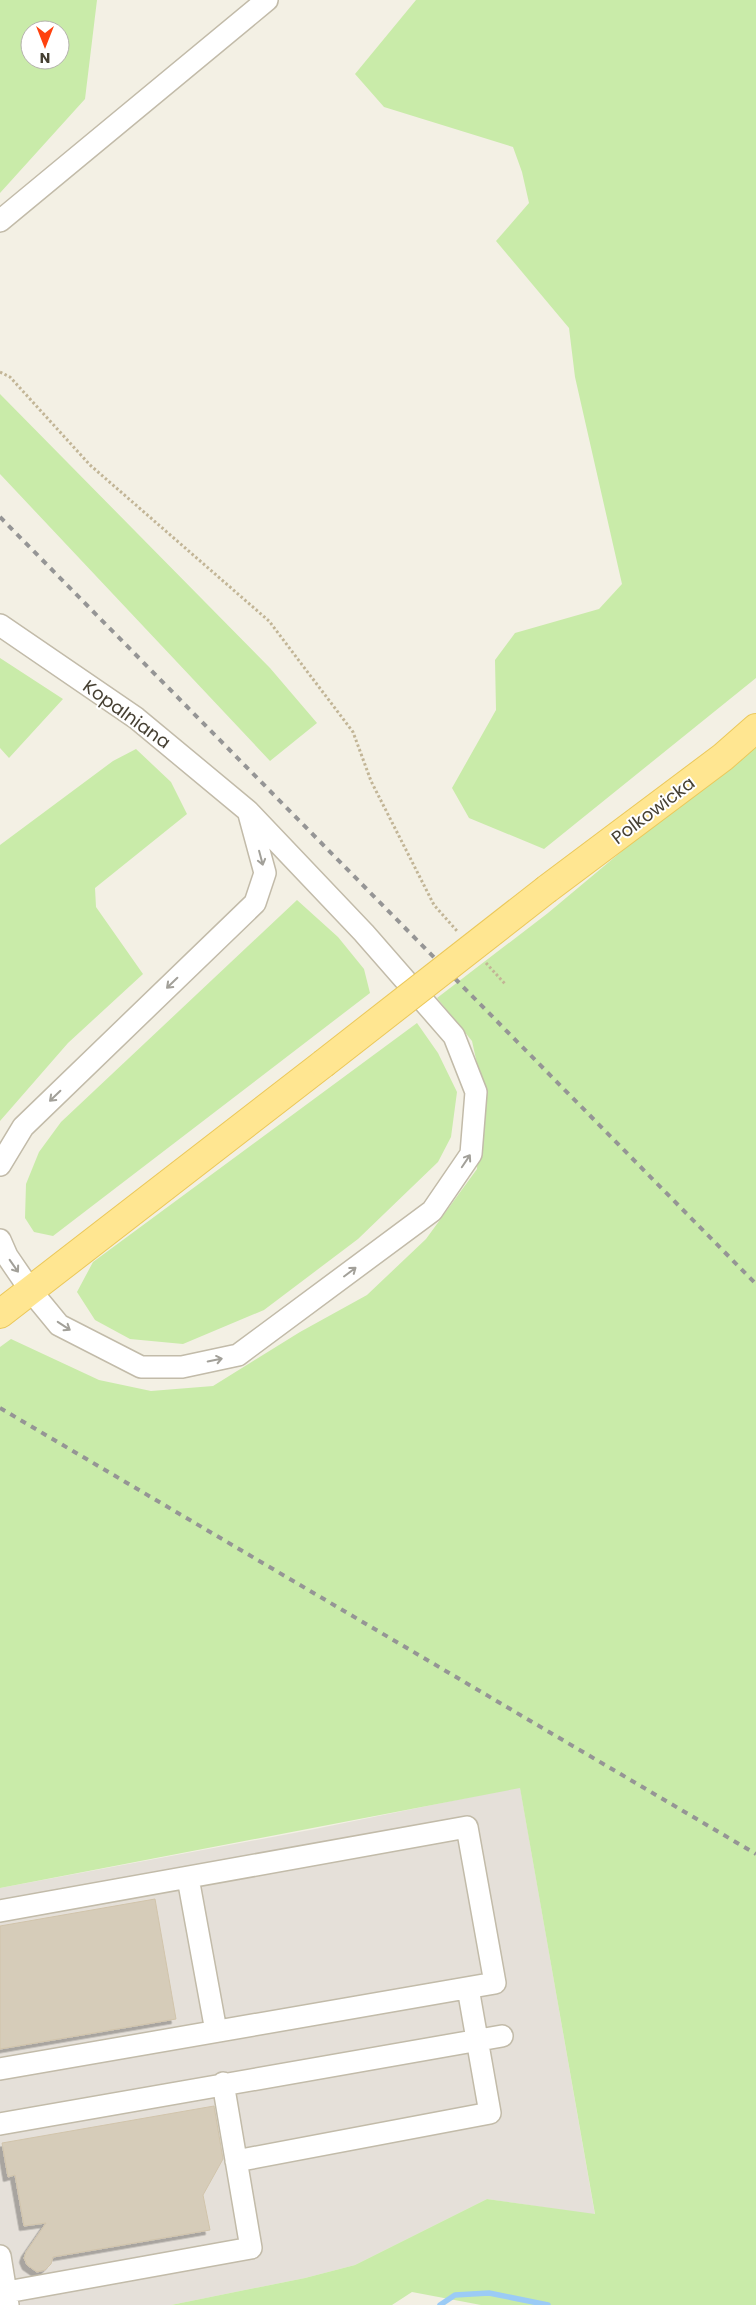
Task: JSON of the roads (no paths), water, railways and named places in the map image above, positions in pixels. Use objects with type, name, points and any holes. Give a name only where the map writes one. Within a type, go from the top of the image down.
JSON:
[{"type":"main road","name":"Polkowicka","points":[[0,1314],[547,889],[723,757],[756,728]]},
{"type":"street","points":[[0,221],[267,0]]},
{"type":"street","name":"Kopalniana","points":[[0,625],[136,718],[248,811],[364,934],[454,1036],[476,1092],[471,1154],[432,1211],[238,1355],[182,1367],[141,1367],[59,1325],[31,1291],[7,1256],[0,1240]]},
{"type":"street","points":[[0,1164],[23,1127],[255,903],[265,873],[248,811]]},
{"type":"street","points":[[0,1911],[467,1827],[495,1983],[0,2069]]},
{"type":"street","points":[[188,1878],[216,2032]]},
{"type":"street","points":[[236,2160],[490,2114],[479,2040],[468,1988]]},
{"type":"street","points":[[0,2124],[224,2083],[502,2036]]},
{"type":"street","points":[[0,2256],[8,2298],[251,2248],[224,2083]]},
{"type":"waterway","points":[[440,2305],[455,2295],[489,2293],[548,2305]]},
{"type":"railway","points":[[0,517],[756,1284]]},
{"type":"railway","points":[[0,1408],[756,1854]]}]
